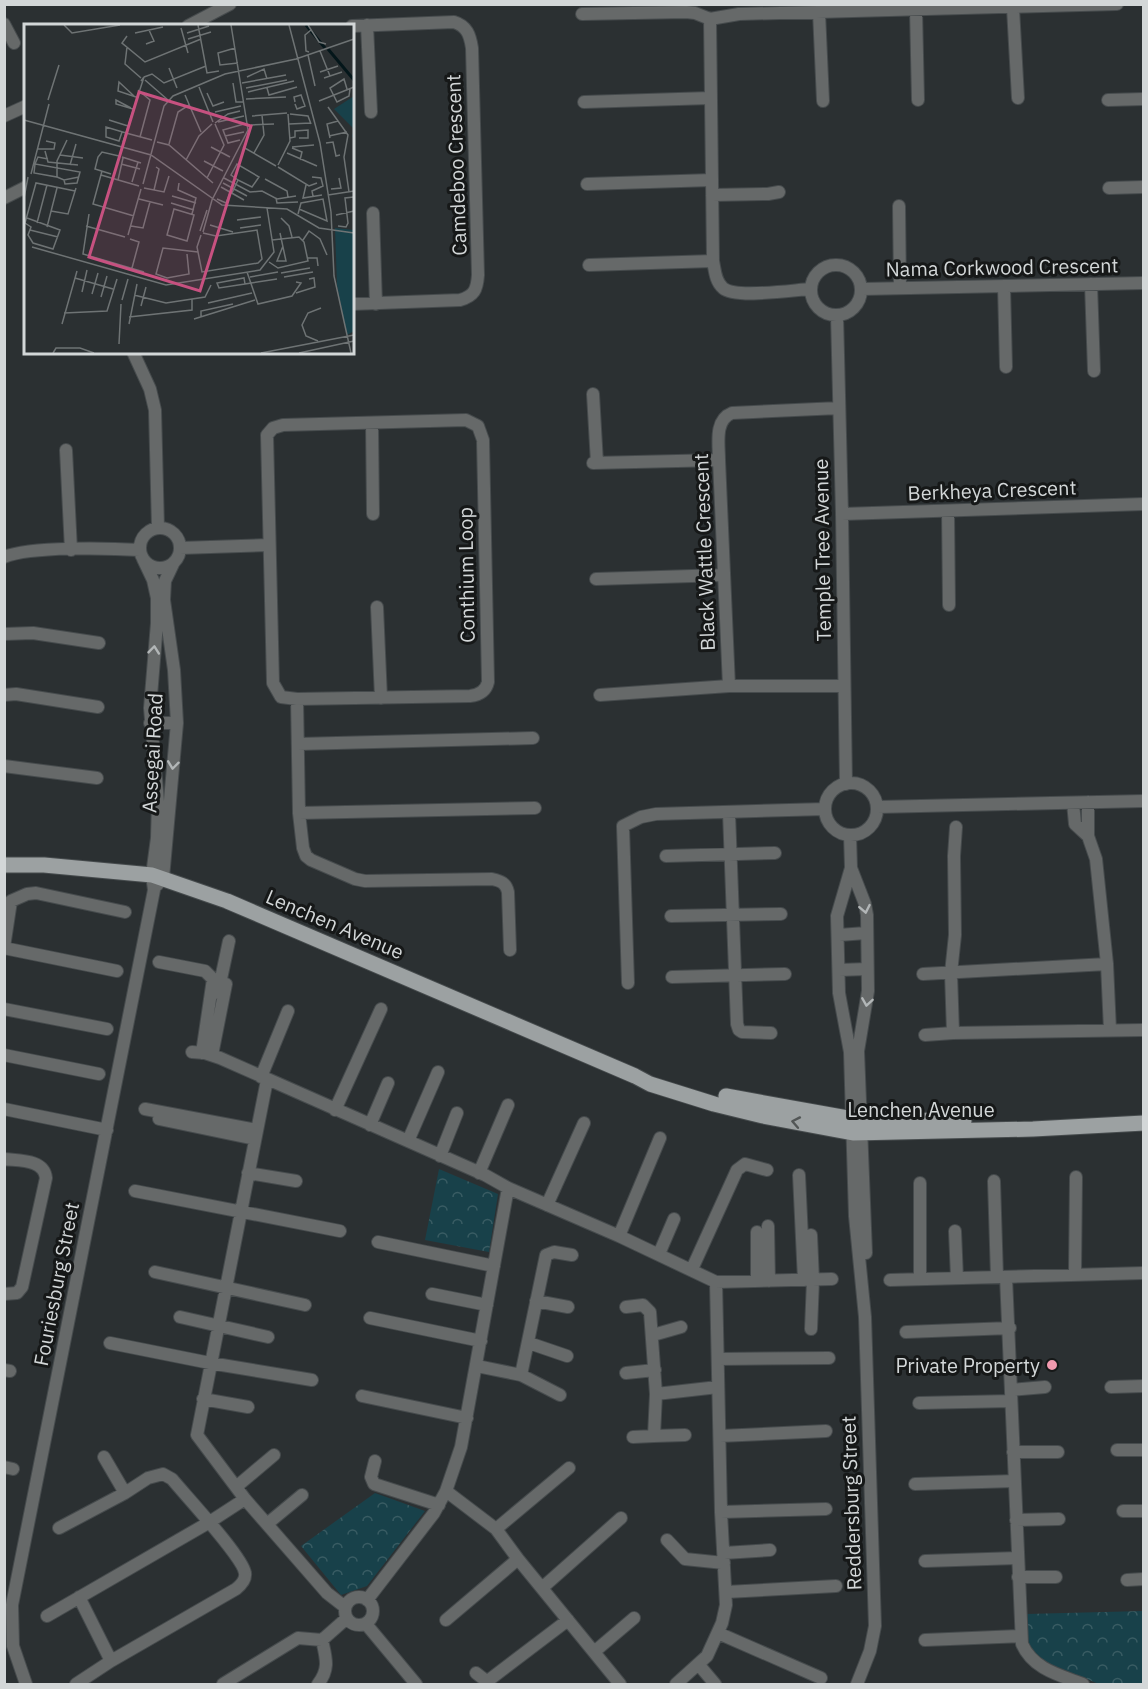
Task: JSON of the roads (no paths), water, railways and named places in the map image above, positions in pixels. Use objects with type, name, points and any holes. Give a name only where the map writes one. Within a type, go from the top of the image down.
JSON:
[{"type":"main road","name":"Lenchen Avenue","points":[[4,865],[44,865],[156,881],[227,901],[650,1084],[714,1104],[763,1116],[858,1126],[1077,1128],[1143,1123]]},
{"type":"street","points":[[192,24],[230,4]]},
{"type":"street","points":[[582,15],[686,12],[710,19],[739,14],[1117,4]]},
{"type":"street","points":[[1013,8],[1018,98]]},
{"type":"street","points":[[916,10],[918,100]]},
{"type":"street","points":[[819,12],[823,101]]},
{"type":"street","points":[[710,19],[713,261],[718,281],[728,291],[737,293],[811,289],[816,305],[821,310],[837,315]]},
{"type":"street","name":"Camdeboo Crescent","points":[[354,26],[453,22],[466,29],[471,39],[478,275],[475,293],[470,297],[453,301],[354,304]]},
{"type":"street","points":[[4,24],[14,43]]},
{"type":"street","points":[[368,25],[370,112]]},
{"type":"street","points":[[584,102],[710,98]]},
{"type":"street","points":[[1108,100],[1143,99]]},
{"type":"street","points":[[4,116],[24,107]]},
{"type":"street","points":[[587,184],[712,180]]},
{"type":"street","points":[[1109,188],[1143,187]]},
{"type":"street","points":[[4,198],[24,188]]},
{"type":"street","points":[[712,195],[779,192]]},
{"type":"street","points":[[899,206],[900,288]]},
{"type":"street","points":[[373,213],[376,304]]},
{"type":"street","points":[[589,265],[713,261]]},
{"type":"street","name":"Nama Corkwood Crescent","points":[[811,289],[813,281],[824,268],[841,265],[855,274],[862,289],[860,297],[851,310],[837,315]]},
{"type":"street","name":"Nama Corkwood Crescent","points":[[862,289],[1143,283]]},
{"type":"street","points":[[1091,284],[1094,371]]},
{"type":"street","points":[[1004,286],[1006,367]]},
{"type":"street","name":"Temple Tree Avenue","points":[[837,315],[846,784]]},
{"type":"street","points":[[134,354],[150,390],[155,410],[158,528]]},
{"type":"street","points":[[593,394],[595,463],[719,460]]},
{"type":"street","name":"Black Wattle Crescent","points":[[729,686],[719,460],[721,423],[729,414],[839,408]]},
{"type":"street","name":"Conthium Loop","points":[[466,420],[478,426],[483,440],[487,685],[483,691],[474,695],[297,699],[281,697],[273,683],[265,440],[273,428],[283,425],[372,423],[466,420]]},
{"type":"street","points":[[372,423],[373,514]]},
{"type":"street","points":[[66,450],[71,550]]},
{"type":"street","name":"Berkheya Crescent","points":[[842,514],[1143,504]]},
{"type":"street","points":[[948,511],[949,605]]},
{"type":"street","points":[[6,554],[71,550],[142,555],[155,567],[168,566],[174,562],[180,548],[175,535],[170,530],[158,528],[144,535],[141,541],[142,555]]},
{"type":"street","points":[[180,548],[268,545]]},
{"type":"street","name":"Assegai Road","points":[[142,555],[153,580],[157,598],[150,723],[158,802],[156,881]]},
{"type":"street","name":"Assegai Road","points":[[156,881],[177,723],[174,670],[164,600],[165,581],[174,562]]},
{"type":"street","points":[[596,579],[724,575]]},
{"type":"street","points":[[377,607],[381,698]]},
{"type":"street","points":[[4,634],[33,633],[99,643]]},
{"type":"street","points":[[600,695],[729,686],[844,686]]},
{"type":"street","points":[[4,695],[16,694],[98,707]]},
{"type":"street","points":[[297,699],[299,813],[306,856],[355,879],[365,881],[492,879],[504,883],[508,895],[510,950]]},
{"type":"street","points":[[150,723],[177,723]]},
{"type":"street","points":[[298,744],[532,738]]},
{"type":"street","points":[[4,766],[97,778]]},
{"type":"street","points":[[846,784],[861,785],[871,792],[877,807],[876,817],[867,830],[850,835],[841,833],[830,824],[825,808],[834,789],[846,784]]},
{"type":"street","points":[[877,807],[1143,801]]},
{"type":"street","points":[[1088,802],[1088,836],[1096,859],[1107,964],[1110,1030]]},
{"type":"street","points":[[1073,803],[1075,824],[1088,836]]},
{"type":"street","points":[[299,813],[535,808]]},
{"type":"street","points":[[628,983],[623,826],[651,815],[825,808]]},
{"type":"street","points":[[729,813],[736,1022],[742,1032],[771,1033]]},
{"type":"street","points":[[953,1033],[951,973],[955,935],[956,827]]},
{"type":"street","points":[[850,835],[851,868],[838,912],[839,970],[840,998],[850,1052],[858,1126]]},
{"type":"street","points":[[666,856],[775,854]]},
{"type":"street","points":[[851,868],[866,909],[868,991],[858,1051],[858,1126]]},
{"type":"street","name":"Fouriesburg Street","points":[[26,1684],[13,1646],[12,1605],[156,881]]},
{"type":"street","points":[[117,970],[4,948],[8,901],[36,893],[125,912]]},
{"type":"street","points":[[671,916],[782,914]]},
{"type":"street","points":[[839,935],[866,933]]},
{"type":"street","points":[[203,1053],[229,941]]},
{"type":"street","points":[[159,962],[205,971],[213,979],[203,1053]]},
{"type":"street","points":[[923,974],[1107,964]]},
{"type":"street","points":[[203,1053],[229,969]]},
{"type":"street","points":[[839,970],[867,969]]},
{"type":"street","points":[[672,977],[785,974]]},
{"type":"street","points":[[4,1009],[107,1029]]},
{"type":"street","points":[[335,1110],[381,1009]]},
{"type":"street","points":[[288,1011],[264,1078],[255,1139],[197,1435],[245,1499],[327,1593],[357,1625],[366,1624]]},
{"type":"street","points":[[925,1035],[1143,1030]]},
{"type":"street","points":[[203,1053],[482,1174],[508,1188],[690,1268],[716,1282],[832,1279]]},
{"type":"street","points":[[4,1055],[99,1074]]},
{"type":"street","points":[[408,1142],[438,1072]]},
{"type":"street","points":[[370,1125],[388,1083]]},
{"type":"street","points":[[482,1174],[508,1105]]},
{"type":"street","points":[[4,1109],[107,1130]]},
{"type":"street","points":[[145,1113],[255,1139]]},
{"type":"street","points":[[440,1156],[457,1113]]},
{"type":"street","points":[[547,1204],[584,1123]]},
{"type":"street","name":"Reddersburg Street","points":[[857,1684],[870,1651],[875,1626],[865,1317],[855,1216],[858,1126]]},
{"type":"street","points":[[482,1174],[506,1127]]},
{"type":"street","points":[[211,1135],[255,1139]]},
{"type":"street","points":[[621,1237],[662,1143]]},
{"type":"street","points":[[4,1159],[40,1165],[45,1171],[46,1178],[22,1287],[17,1293],[4,1294]]},
{"type":"street","points":[[690,1268],[737,1170],[745,1164],[767,1170]]},
{"type":"street","points":[[248,1173],[296,1181]]},
{"type":"street","points":[[799,1175],[811,1329]]},
{"type":"street","points":[[1075,1275],[1076,1177]]},
{"type":"street","points":[[994,1181],[1002,1277],[1010,1328],[1021,1636],[1025,1650],[1032,1661],[1083,1684]]},
{"type":"street","points":[[920,1183],[920,1279]]},
{"type":"street","points":[[367,1600],[439,1505],[446,1491],[461,1447],[467,1418],[508,1188]]},
{"type":"street","points":[[135,1191],[340,1231]]},
{"type":"street","points":[[690,1268],[721,1193]]},
{"type":"street","points":[[659,1254],[674,1219]]},
{"type":"street","points":[[762,1229],[763,1281]]},
{"type":"street","points":[[955,1231],[957,1278]]},
{"type":"street","points":[[808,1280],[811,1235]]},
{"type":"street","points":[[378,1242],[494,1266]]},
{"type":"street","points":[[521,1375],[546,1255],[552,1252],[572,1255]]},
{"type":"street","points":[[155,1272],[305,1305]]},
{"type":"street","points":[[890,1280],[1143,1273]]},
{"type":"street","points":[[676,1684],[707,1656],[725,1613],[716,1282]]},
{"type":"street","points":[[432,1294],[488,1305]]},
{"type":"street","points":[[536,1301],[567,1307]]},
{"type":"street","points":[[626,1307],[641,1304],[647,1307],[651,1314],[656,1394],[654,1436]]},
{"type":"street","points":[[180,1317],[268,1337]]},
{"type":"street","points":[[370,1318],[480,1344]]},
{"type":"street","points":[[652,1335],[681,1327]]},
{"type":"street","points":[[906,1332],[1010,1328]]},
{"type":"street","points":[[426,1338],[480,1344]]},
{"type":"street","points":[[110,1343],[312,1380]]},
{"type":"street","points":[[529,1343],[567,1356]]},
{"type":"street","points":[[718,1359],[829,1358]]},
{"type":"street","points":[[477,1366],[521,1375],[560,1395]]},
{"type":"street","points":[[626,1373],[655,1370]]},
{"type":"street","points":[[1112,1388],[1143,1386]]},
{"type":"street","points":[[656,1394],[718,1387]]},
{"type":"street","points":[[919,1403],[1011,1396],[1045,1387]]},
{"type":"street","points":[[362,1396],[467,1418]]},
{"type":"street","points":[[203,1399],[248,1407]]},
{"type":"street","points":[[720,1436],[826,1431]]},
{"type":"street","points":[[633,1437],[685,1435]]},
{"type":"street","points":[[1117,1450],[1143,1450]]},
{"type":"street","points":[[1013,1452],[1058,1452]]},
{"type":"street","points":[[236,1487],[274,1455]]},
{"type":"street","points":[[104,1457],[125,1493]]},
{"type":"street","points":[[375,1461],[371,1476],[374,1484],[439,1505]]},
{"type":"street","points":[[493,1526],[563,1468]]},
{"type":"street","points":[[59,1528],[152,1476],[166,1475],[235,1554],[245,1576],[241,1584],[228,1594],[111,1661],[76,1684]]},
{"type":"street","points":[[915,1484],[1015,1481]]},
{"type":"street","points":[[446,1491],[493,1526],[594,1652],[616,1683]]},
{"type":"street","points":[[267,1524],[302,1495]]},
{"type":"street","points":[[47,1616],[208,1523],[245,1499]]},
{"type":"street","points":[[721,1512],[826,1509]]},
{"type":"street","points":[[1123,1511],[1143,1510]]},
{"type":"street","points":[[542,1588],[621,1518]]},
{"type":"street","points":[[1016,1520],[1059,1519]]},
{"type":"street","points":[[667,1540],[685,1559],[724,1558],[770,1550]]},
{"type":"street","points":[[448,1614],[516,1557]]},
{"type":"street","points":[[925,1561],[1018,1558]]},
{"type":"street","points":[[1018,1577],[1056,1577]]},
{"type":"street","points":[[1127,1580],[1143,1579]]},
{"type":"street","points":[[726,1593],[836,1586]]},
{"type":"street","points":[[79,1597],[111,1661]]},
{"type":"street","points":[[322,1640],[346,1613],[354,1598],[367,1600],[370,1604],[373,1612],[366,1624]]},
{"type":"street","points":[[594,1652],[634,1618]]},
{"type":"street","points":[[476,1673],[489,1680],[568,1620]]},
{"type":"street","points":[[366,1624],[416,1684]]},
{"type":"street","points":[[718,1633],[821,1678]]},
{"type":"street","points":[[925,1640],[1021,1636]]},
{"type":"street","points":[[223,1684],[298,1638],[322,1640]]},
{"type":"street","points":[[318,1684],[324,1678],[328,1664],[322,1640]]},
{"type":"street","points":[[699,1665],[715,1684]]},
{"type":"street","points":[[1047,1684],[1053,1672]]},
{"type":"place","name":"Private Property","points":[[1052,1365]]}]
